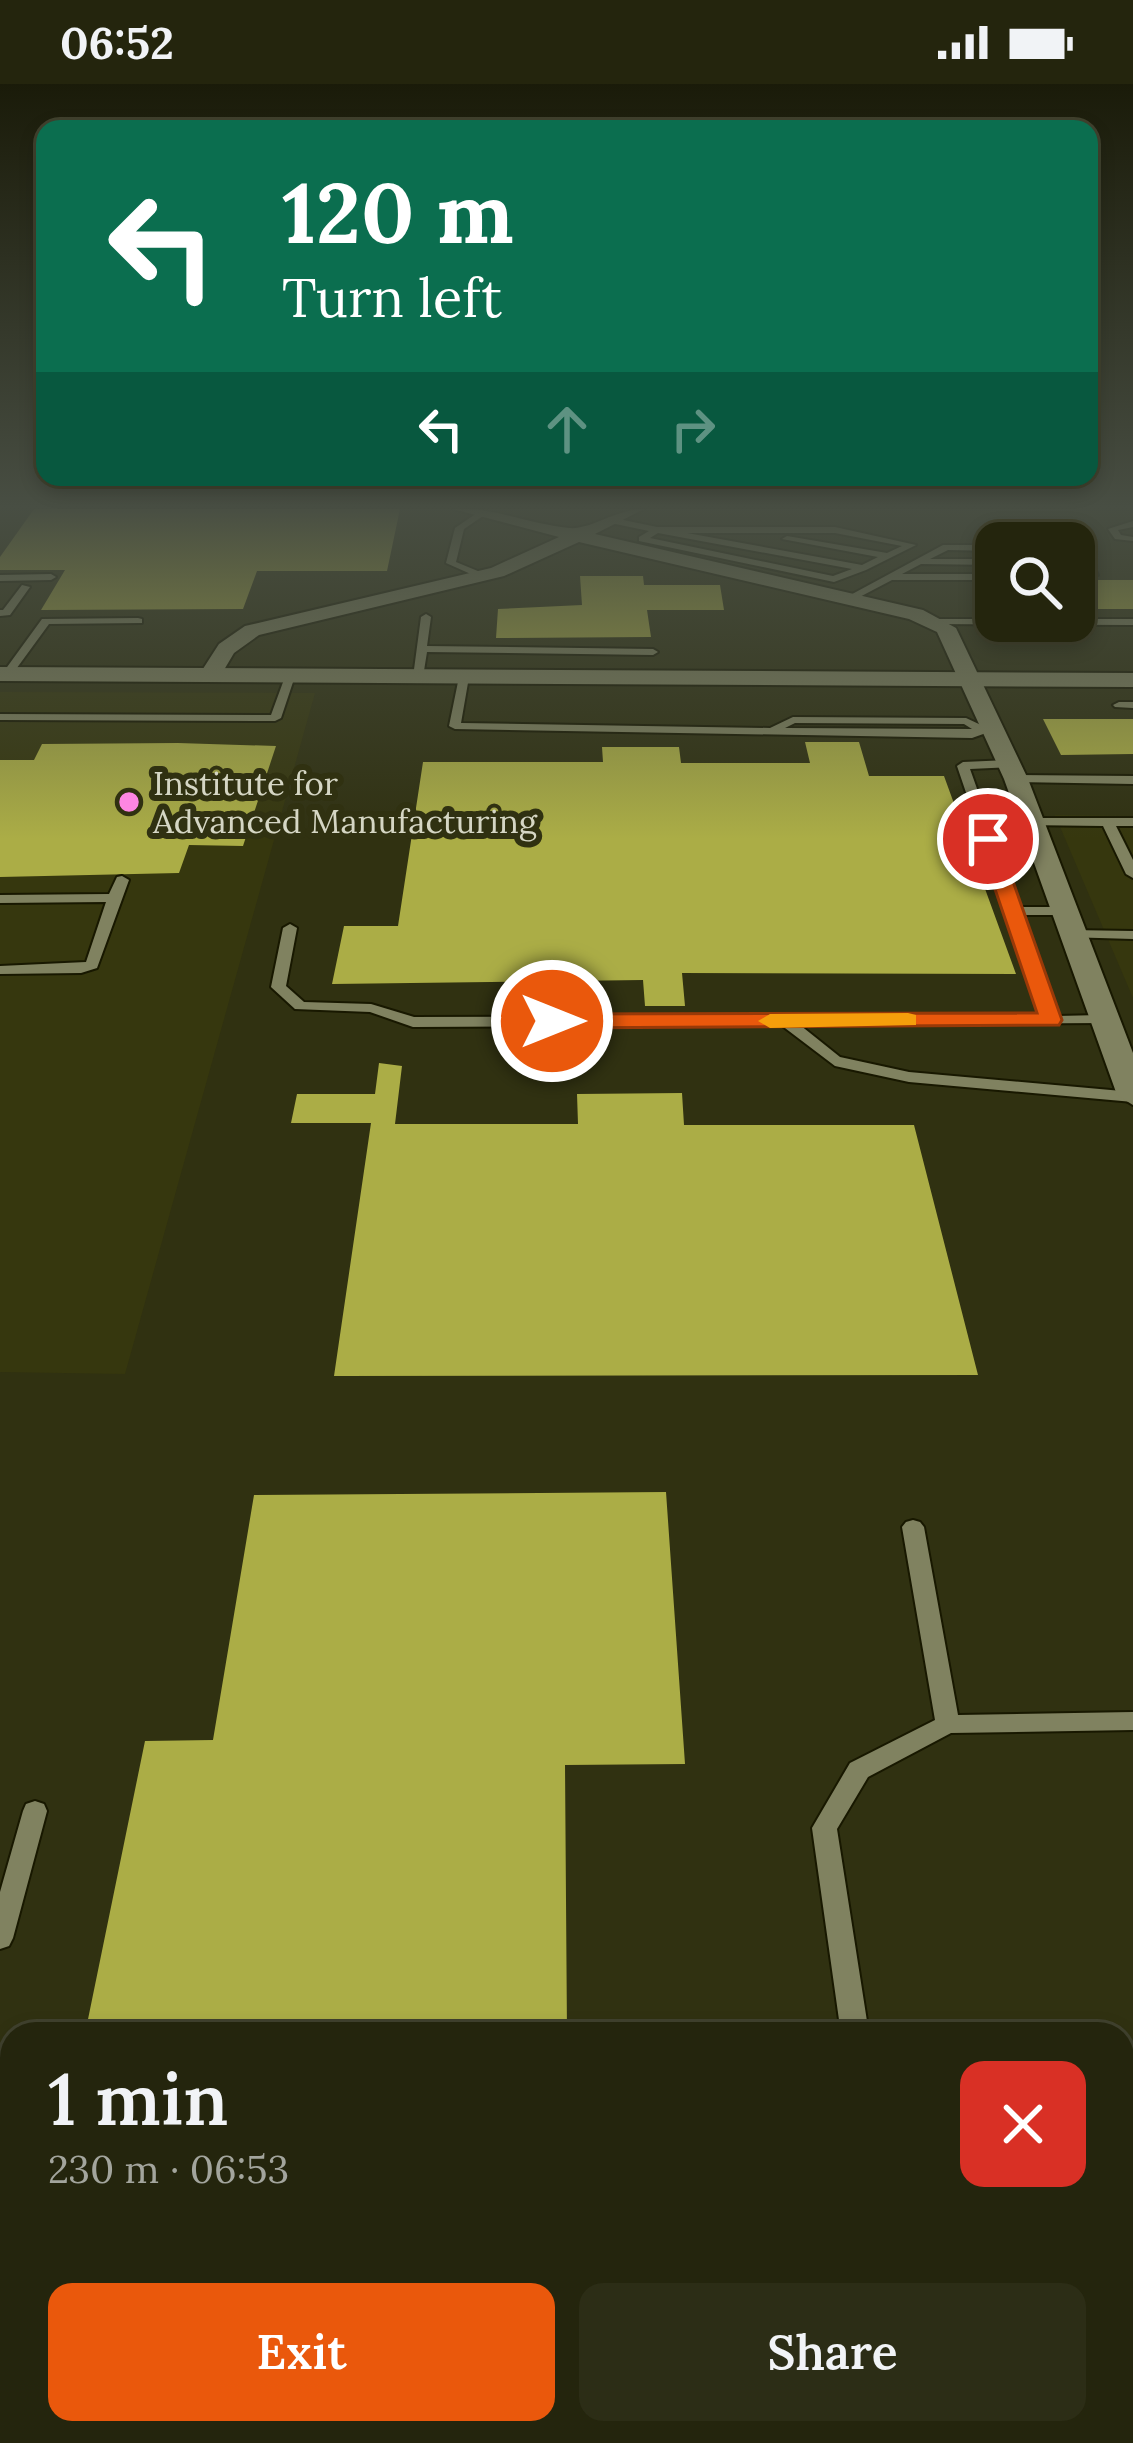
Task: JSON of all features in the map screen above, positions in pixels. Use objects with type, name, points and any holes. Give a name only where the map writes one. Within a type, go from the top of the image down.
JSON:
[{"type":"street","points":[[209,675],[220,655],[252,630],[298,619]]},
{"type":"street","points":[[924,619],[946,628],[986,728],[1013,772],[1066,923],[1114,1028],[1133,1096]]},
{"type":"street","points":[[2,676],[1133,680]]},
{"type":"lane","points":[[418,676],[426,619]]},
{"type":"lane","points":[[2,676],[46,621],[138,621]]},
{"type":"lane","points":[[935,622],[1133,622]]},
{"type":"lane","points":[[422,650],[653,652]]},
{"type":"lane","points":[[0,717],[275,718],[290,676]]},
{"type":"lane","points":[[464,677],[454,726],[972,736],[986,728]]},
{"type":"lane","points":[[1051,1020],[963,766],[1133,780]]},
{"type":"lane","points":[[1028,821],[1133,822]]},
{"type":"lane","points":[[1108,822],[1133,874]]},
{"type":"lane","points":[[0,970],[92,965],[122,880]]},
{"type":"lane","points":[[0,899],[114,898]]},
{"type":"lane","points":[[1013,911],[1133,935]]},
{"type":"lane","points":[[290,928],[278,987],[300,1006],[371,1009],[412,1022],[1051,1020],[1114,1028]]},
{"type":"lane","points":[[784,1021],[835,1061],[853,1065],[909,1077],[1133,1096]]},
{"type":"lane","points":[[913,1527],[948,1724]]},
{"type":"lane","points":[[852,2022],[824,1828],[859,1770],[948,1724],[1133,1721]]},
{"type":"lane","points":[[0,1938],[35,1811]]},
{"type":"shaded area","points":[[0,692],[315,693],[125,1374],[0,1372]]},
{"type":"shaded area","points":[[1055,815],[1133,816],[1133,998]]},
{"type":"building","points":[[497,619],[648,619],[651,637],[496,638]]},
{"type":"building","points":[[1043,719],[1133,719],[1133,754],[1061,755]]},
{"type":"building","points":[[805,742],[859,742],[869,776],[944,776],[1016,974],[682,973],[685,1006],[645,1006],[643,980],[332,984],[344,926],[398,926],[423,762],[603,762],[602,747],[679,747],[681,763],[810,763]]},
{"type":"building","name":"Institute for Advanced Manufacturing","points":[[42,744],[276,746],[243,846],[189,845],[179,873],[0,877],[0,760],[34,760]]},
{"type":"building","points":[[379,1063],[402,1066],[395,1124],[578,1124],[577,1094],[682,1093],[684,1125],[914,1125],[978,1375],[334,1376],[371,1123],[291,1123],[297,1094],[375,1094]]},
{"type":"building","points":[[666,1492],[685,1764],[565,1765],[567,2022],[87,2022],[145,1741],[213,1740],[254,1495]]},
{"type":"slow traffic","points":[[770,1021],[908,1020]]},
{"type":"place","name":"Institute for Advanced Manufacturing","points":[[129,802]]},
{"type":"route","points":[[552,1021],[1051,1020],[988,839]]}]
